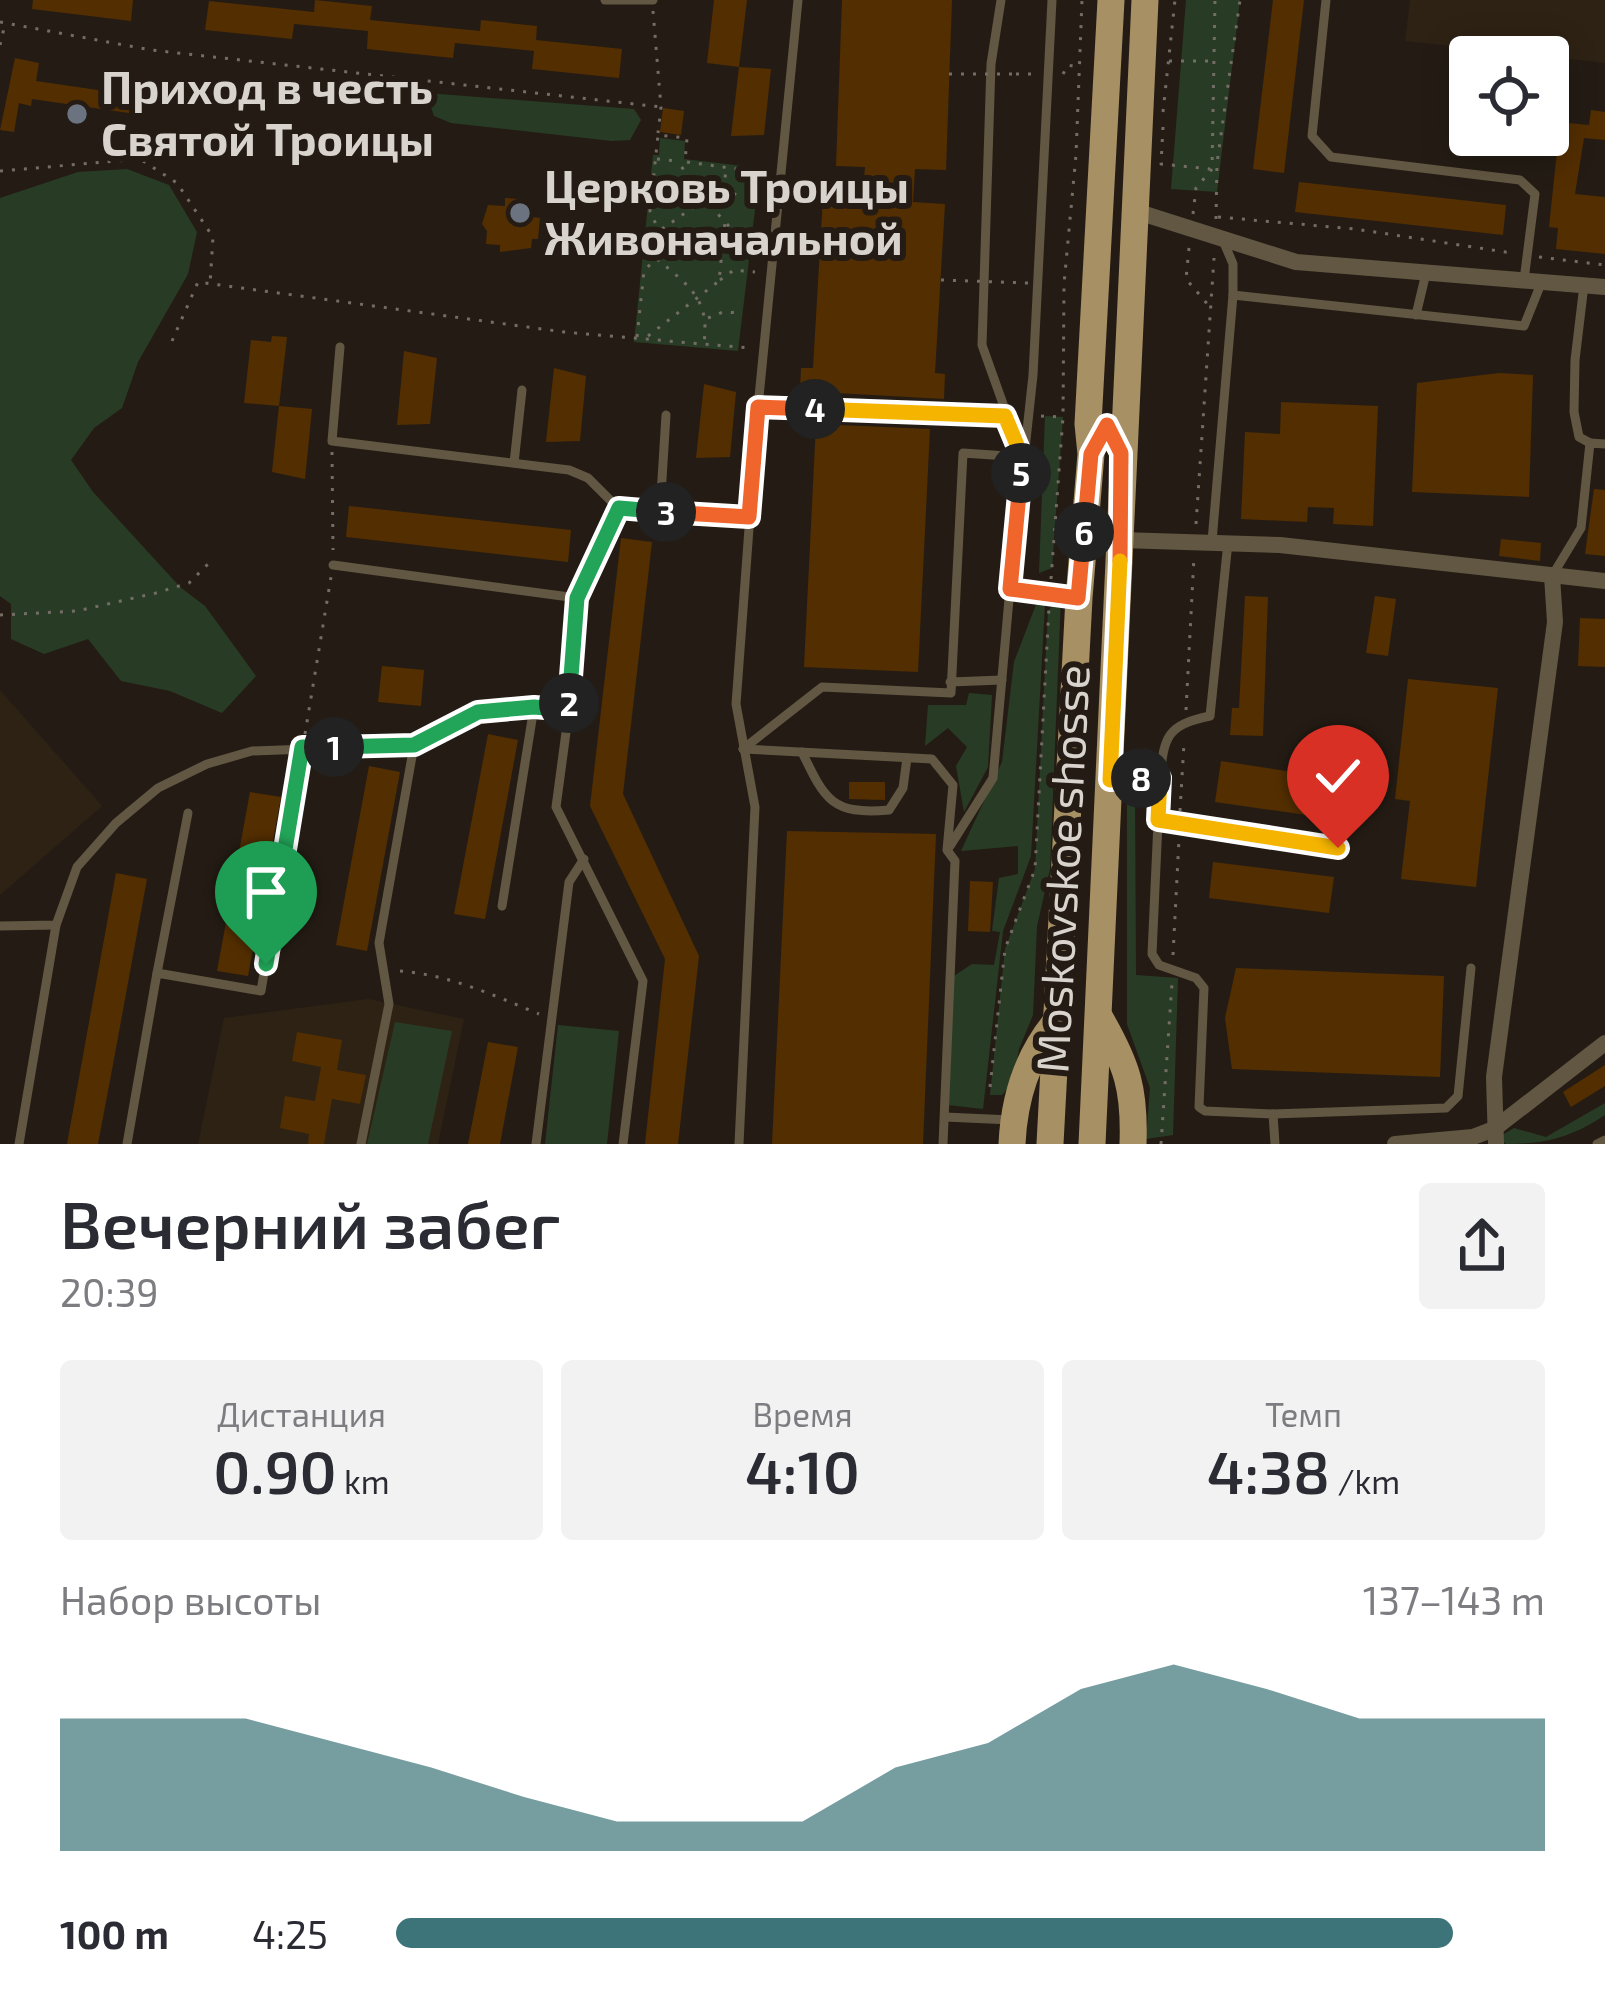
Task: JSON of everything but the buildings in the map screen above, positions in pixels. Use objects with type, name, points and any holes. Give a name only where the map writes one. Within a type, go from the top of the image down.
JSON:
[{"type":"main road","name":"Moskovskoe shosse","points":[[1050,1144],[1078,598],[1091,454],[1088,424],[1111,0]]},
{"type":"main road","name":"Moskovskoe shosse","points":[[1092,1144],[1121,540],[1129,0]]},
{"type":"main road","name":"Moskovskoe shosse","points":[[1091,454],[1107,425],[1145,0]]},
{"type":"main road","name":"Moskovskoe shosse","points":[[1107,425],[1121,453]]},
{"type":"main road","points":[[1099,1016],[1135,1096],[1133,1144]]},
{"type":"main road","points":[[1012,1132],[1031,1052],[1054,1024]]},
{"type":"street","points":[[1129,210],[1192,228],[1218,230],[1296,262],[1605,286]]},
{"type":"street","points":[[1121,540],[1212,541],[1605,581]]},
{"type":"street","points":[[1495,1136],[1494,1077],[1555,622],[1552,575]]},
{"type":"street","points":[[1395,1144],[1495,1136],[1605,1043]]},
{"type":"lane","points":[[604,0],[653,1]]},
{"type":"lane","points":[[739,1144],[755,807],[736,704],[763,350],[798,0]]},
{"type":"lane","points":[[1001,0],[991,64],[982,345],[1022,457]]},
{"type":"lane","points":[[947,850],[993,778],[1027,416],[1052,0]]},
{"type":"lane","points":[[1233,296],[1524,326],[1533,281],[1527,255],[1535,194],[1520,180],[1331,158],[1312,136],[1326,0]]},
{"type":"lane","points":[[1218,230],[1233,264],[1233,296],[1212,541],[1210,716],[1185,722],[1163,745],[1152,954],[1159,965],[1196,978],[1204,988],[1199,1107],[1274,1114],[1454,1104],[1459,1096],[1471,968]]},
{"type":"lane","points":[[1416,315],[1426,272]]},
{"type":"lane","points":[[1584,285],[1574,412],[1579,437],[1605,444]]},
{"type":"lane","points":[[340,347],[332,441],[569,470],[588,478],[619,508],[749,517]]},
{"type":"lane","points":[[514,463],[522,390]]},
{"type":"lane","points":[[660,511],[666,415]]},
{"type":"lane","points":[[1552,575],[1581,527],[1590,443]]},
{"type":"lane","points":[[743,749],[823,687],[951,693],[963,453],[1022,457]]},
{"type":"lane","points":[[619,508],[577,598],[556,806],[643,982],[623,1144]]},
{"type":"lane","points":[[333,565],[577,598]]},
{"type":"lane","points":[[1010,589],[1078,598]]},
{"type":"lane","points":[[950,682],[1001,680]]},
{"type":"lane","points":[[19,1144],[56,925],[77,867],[116,823],[158,788],[207,764],[252,751],[414,745],[478,712],[534,707],[569,710]]},
{"type":"lane","points":[[502,906],[534,707]]},
{"type":"lane","points":[[361,1144],[389,1004],[379,943],[414,745]]},
{"type":"lane","points":[[158,973],[261,991],[302,747]]},
{"type":"lane","points":[[743,749],[932,759],[953,785],[947,850],[955,861],[943,1144]]},
{"type":"lane","points":[[802,752],[819,788],[834,805],[858,813],[889,810],[903,788],[907,758]]},
{"type":"lane","points":[[1110,780],[1160,778]]},
{"type":"lane","points":[[127,1144],[188,813]]},
{"type":"lane","points":[[1158,820],[1338,848]]},
{"type":"lane","points":[[536,1144],[569,882],[584,859]]},
{"type":"lane","points":[[0,926],[56,925]]},
{"type":"lane","points":[[1274,1114],[1275,1144]]},
{"type":"lane","points":[[945,1117],[1012,1132]]},
{"type":"lane","points":[[1597,1144],[1605,1139]]},
{"type":"path","points":[[990,1087],[1005,949],[1035,869],[1082,0]]},
{"type":"path","points":[[1174,0],[1161,164],[1215,169]]},
{"type":"path","points":[[1161,1144],[1185,722],[1212,541],[1210,307],[1218,230],[1216,0]]},
{"type":"path","points":[[1210,307],[1186,279],[1196,188],[1215,169],[1240,0]]},
{"type":"path","points":[[637,338],[644,272],[656,258],[659,231],[650,211],[661,107],[653,1]]},
{"type":"path","points":[[0,45],[3,22],[242,62],[661,107]]},
{"type":"path","points":[[1169,62],[1216,61]]},
{"type":"path","points":[[949,74],[1024,74]]},
{"type":"path","points":[[658,135],[687,138],[685,162]]},
{"type":"path","points":[[655,158],[784,175]]},
{"type":"path","points":[[0,171],[140,159],[177,183],[213,237],[210,284]]},
{"type":"path","points":[[677,161],[738,236],[776,240]]},
{"type":"path","points":[[659,231],[724,186],[726,168]]},
{"type":"path","points":[[724,186],[736,195],[755,197]]},
{"type":"path","points":[[719,281],[725,223]]},
{"type":"path","points":[[1218,230],[1355,229],[1605,265]]},
{"type":"path","points":[[656,258],[698,297],[707,319],[704,344]]},
{"type":"path","points":[[644,338],[734,270],[772,274]]},
{"type":"path","points":[[941,280],[1028,283]]},
{"type":"path","points":[[172,341],[198,282],[763,350]]},
{"type":"path","points":[[707,319],[723,312],[741,313]]},
{"type":"path","points":[[758,407],[1005,416]]},
{"type":"path","points":[[1027,416],[1063,417]]},
{"type":"path","points":[[302,747],[333,565],[332,441]]},
{"type":"path","points":[[0,614],[77,611],[156,593],[189,583],[209,562]]},
{"type":"path","points":[[383,969],[424,973],[478,988],[552,1019]]},
{"type":"shaded area","points":[[1410,0],[1605,0],[1605,63],[1569,59],[1569,36],[1449,36],[1449,46],[1405,41]]},
{"type":"shaded area","points":[[0,690],[102,806],[0,895]]},
{"type":"shaded area","points":[[368,999],[464,1019],[438,1144],[198,1144],[224,1018]]},
{"type":"green space","points":[[1186,0],[1240,0],[1217,192],[1171,189]]},
{"type":"green space","points":[[426,93],[634,109],[641,120],[630,140],[612,141],[451,123],[434,116]]},
{"type":"green space","points":[[660,138],[685,141],[684,159],[760,168],[738,351],[634,342],[653,155],[659,155]]},
{"type":"green space","points":[[127,169],[169,185],[197,232],[188,274],[138,362],[122,408],[94,428],[71,460],[93,492],[180,587],[205,606],[256,676],[222,713],[170,691],[121,681],[88,639],[44,654],[11,639],[11,604],[0,596],[0,198],[78,172]]},
{"type":"green space","points":[[1045,416],[1063,417],[1052,568],[1039,573]]},
{"type":"green space","points":[[1061,596],[1050,869],[1037,926],[1033,1015],[1019,1049],[1013,1083],[1002,1095],[990,1095],[1005,949],[1035,869],[1048,611]]},
{"type":"green space","points":[[1037,602],[1045,604],[1031,856],[1003,931],[983,1109],[948,1105],[954,976],[972,964],[994,965],[1000,932],[992,931],[999,878],[1018,874],[1018,846],[961,851],[1002,762],[1014,662]]},
{"type":"green space","points":[[969,693],[992,695],[988,767],[964,812],[956,766],[967,747],[948,728],[925,746],[928,705],[966,705]]},
{"type":"green space","points":[[1127,799],[1135,799],[1136,975],[1178,978],[1173,1135],[1146,1139],[1150,1088],[1127,1024]]},
{"type":"green space","points":[[395,1022],[452,1031],[428,1144],[367,1144]]},
{"type":"green space","points":[[558,1025],[619,1031],[607,1144],[545,1144]]},
{"type":"green space","points":[[1605,1103],[1605,1115],[1558,1138],[1506,1144],[1499,1137],[1514,1128],[1546,1137]]},
{"type":"place","name":"Приход в честь Святой Троицы","points":[[77,114]]},
{"type":"place","name":"Церковь Троицы Живоначальной","points":[[520,213]]},
{"type":"route","points":[[266,964],[302,747],[414,745],[478,712],[534,707],[569,710],[577,598],[619,508],[749,517],[758,407],[1005,416],[1022,457],[1010,589],[1078,598],[1091,454],[1107,425],[1121,453],[1110,780],[1160,778],[1158,820],[1338,848]]}]
